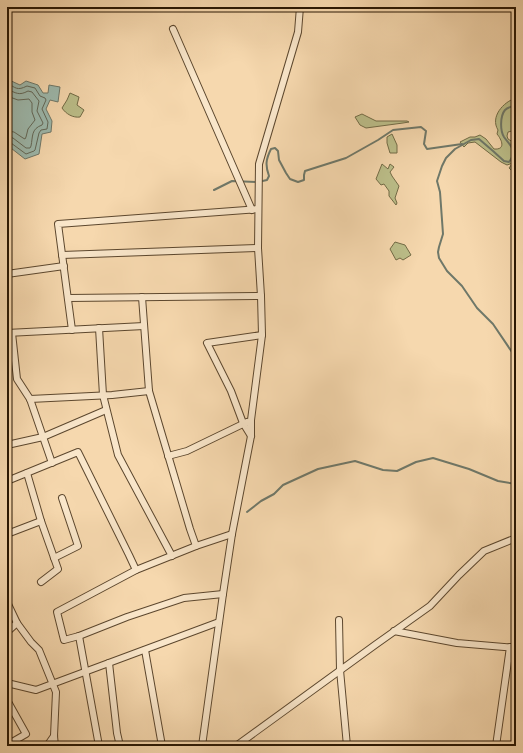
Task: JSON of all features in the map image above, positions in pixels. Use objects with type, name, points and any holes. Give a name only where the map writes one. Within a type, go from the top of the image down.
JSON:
[{"type":"street","points":[[202,746],[232,534],[250,436],[262,335],[255,209],[259,164],[298,32],[300,7]]},
{"type":"street","points":[[173,29],[255,209]]},
{"type":"street","points":[[72,330],[58,224],[255,209]]},
{"type":"street","points":[[62,255],[258,248]]},
{"type":"street","points":[[7,274],[64,266]]},
{"type":"street","points":[[68,298],[261,296]]},
{"type":"street","points":[[142,297],[149,391],[196,546]]},
{"type":"street","points":[[52,463],[30,399],[17,379],[9,333],[144,326]]},
{"type":"street","points":[[99,328],[102,395],[118,455],[172,556]]},
{"type":"street","points":[[250,436],[231,391],[207,343],[262,335]]},
{"type":"street","points":[[30,399],[149,391]]},
{"type":"street","points":[[7,445],[43,437],[106,410]]},
{"type":"street","points":[[168,456],[187,451],[251,420]]},
{"type":"street","points":[[8,478],[27,473],[78,452],[136,570]]},
{"type":"street","points":[[27,473],[41,521],[58,569],[41,582]]},
{"type":"street","points":[[54,558],[78,546],[62,498]]},
{"type":"street","points":[[7,534],[41,521]]},
{"type":"street","points":[[223,594],[184,598],[64,640],[57,612],[136,570],[196,546],[232,534]]},
{"type":"street","points":[[236,746],[430,606],[484,551],[516,538]]},
{"type":"street","points":[[7,602],[16,623],[39,650],[56,692],[55,746]]},
{"type":"street","points":[[339,620],[340,670],[347,746]]},
{"type":"street","points":[[7,683],[36,690],[219,622]]},
{"type":"street","points":[[7,632],[16,623]]},
{"type":"street","points":[[394,632],[457,643],[513,647],[496,746]]},
{"type":"street","points":[[78,636],[99,746]]},
{"type":"street","points":[[146,650],[162,746]]},
{"type":"street","points":[[109,663],[116,733],[120,746]]},
{"type":"street","points":[[7,700],[26,734],[7,745]]},
{"type":"street","points":[[47,746],[54,736]]},
{"type":"green space","points":[[70,93],[79,97],[77,105],[84,110],[80,117],[70,115],[62,108]]},
{"type":"green space","points":[[516,98],[516,130],[508,132],[507,136],[508,139],[516,144],[516,165],[513,172],[509,168],[512,163],[507,165],[501,162],[475,142],[468,143],[464,147],[460,142],[470,137],[480,135],[486,139],[494,149],[500,148],[502,144],[497,134],[497,115],[502,106]]},
{"type":"green space","points":[[362,114],[376,121],[409,122],[366,128],[360,125],[355,117]]},
{"type":"green space","points":[[392,134],[397,145],[397,153],[390,153],[387,143],[387,137]]},
{"type":"green space","points":[[382,164],[388,169],[390,164],[394,167],[390,172],[399,186],[395,198],[397,203],[396,205],[389,196],[389,191],[384,184],[381,185],[376,179]]},
{"type":"green space","points":[[395,242],[405,245],[411,255],[403,260],[400,258],[396,260],[390,249]]},
{"type":"water","points":[[7,79],[20,85],[26,81],[38,85],[43,93],[48,93],[49,85],[60,87],[58,102],[50,100],[46,109],[52,121],[51,132],[42,134],[39,154],[25,159],[7,145]]},
{"type":"waterway","points":[[516,107],[513,106],[506,109],[501,120],[501,127],[504,137],[513,151],[512,158],[509,162],[504,161],[479,139],[471,140],[455,149],[446,158],[437,181],[440,192],[443,234],[438,252],[439,258],[447,271],[462,286],[477,308],[493,324],[516,358]]},
{"type":"waterway","points":[[214,190],[232,181],[258,182],[267,180],[269,176],[267,159],[271,149],[275,148],[278,151],[279,160],[290,179],[298,182],[304,180],[305,171],[346,158],[393,130],[421,127],[426,131],[424,144],[427,149],[462,144]]},
{"type":"waterway","points":[[247,512],[261,501],[274,494],[283,485],[318,469],[355,461],[383,470],[397,471],[416,462],[433,458],[469,469],[498,481],[516,484]]}]
